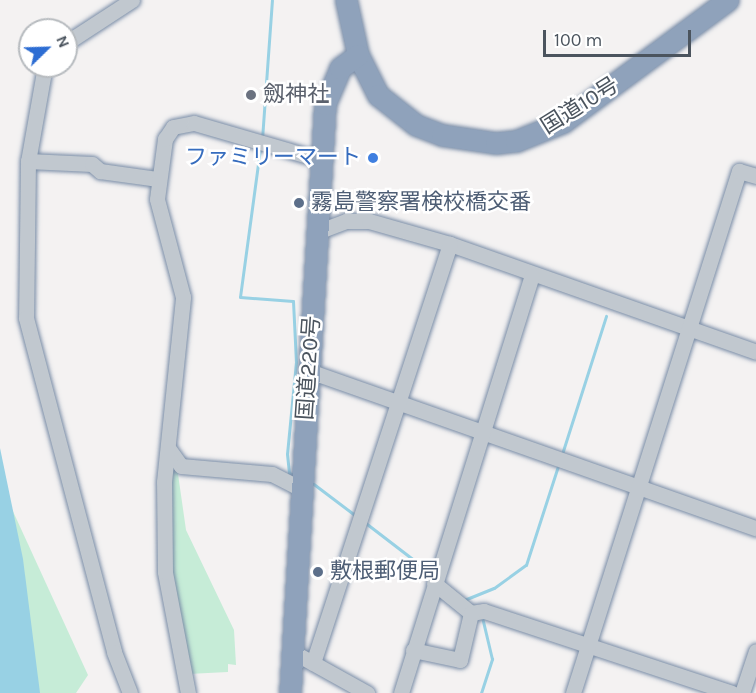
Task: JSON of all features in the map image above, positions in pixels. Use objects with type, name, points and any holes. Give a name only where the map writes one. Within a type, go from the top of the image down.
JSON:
[{"type":"highway","name":"国道10号","points":[[345,0],[358,55],[378,95],[416,125],[472,142],[516,141],[586,107],[728,0]]},
{"type":"highway","name":"国道220号","points":[[290,693],[321,160],[332,82],[358,55]]},
{"type":"street","points":[[78,35],[132,0]]},
{"type":"street","points":[[43,78],[28,161],[26,318],[114,652],[130,693]]},
{"type":"street","points":[[189,693],[167,600],[168,448],[183,297],[168,254],[158,179],[168,131],[179,124],[259,139],[321,160]]},
{"type":"street","points":[[28,161],[92,164],[100,171],[158,179]]},
{"type":"street","points":[[573,693],[586,646],[740,171],[756,176]]},
{"type":"street","points":[[317,232],[358,220],[450,244],[532,276],[756,352]]},
{"type":"street","points":[[313,663],[400,404],[450,244]]},
{"type":"street","points":[[401,693],[532,276]]},
{"type":"street","points":[[309,371],[756,528]]},
{"type":"street","points":[[168,448],[181,466],[272,474],[301,489]]},
{"type":"street","points":[[434,583],[471,613],[484,611],[732,693]]},
{"type":"street","points":[[413,650],[460,660],[471,613]]},
{"type":"street","points":[[742,693],[756,651]]},
{"type":"street","points":[[293,652],[367,693]]},
{"type":"green space","points":[[170,460],[177,467],[186,530],[234,630],[236,665],[228,664],[228,672],[188,674],[168,571]]},
{"type":"green space","points":[[0,483],[88,675],[76,693],[0,693]]},
{"type":"water","points":[[0,448],[23,559],[40,693],[0,693]]},
{"type":"waterway","points":[[262,139],[272,0]]},
{"type":"waterway","points":[[260,149],[240,297],[293,301],[296,362],[287,454],[289,473],[296,476]]},
{"type":"waterway","points":[[562,454],[606,316]]},
{"type":"waterway","points":[[464,600],[494,588],[526,565],[559,463]]},
{"type":"waterway","points":[[311,482],[356,516]]},
{"type":"waterway","points":[[363,521],[432,574]]},
{"type":"waterway","points":[[481,693],[492,659],[482,617]]},
{"type":"place","name":"劔神社","points":[[251,95]]},
{"type":"place","name":"ファミリーマート","points":[[373,158]]},
{"type":"place","name":"霧島警察署検校橋交番","points":[[299,203]]},
{"type":"place","name":"敷根郵便局","points":[[318,572]]}]
